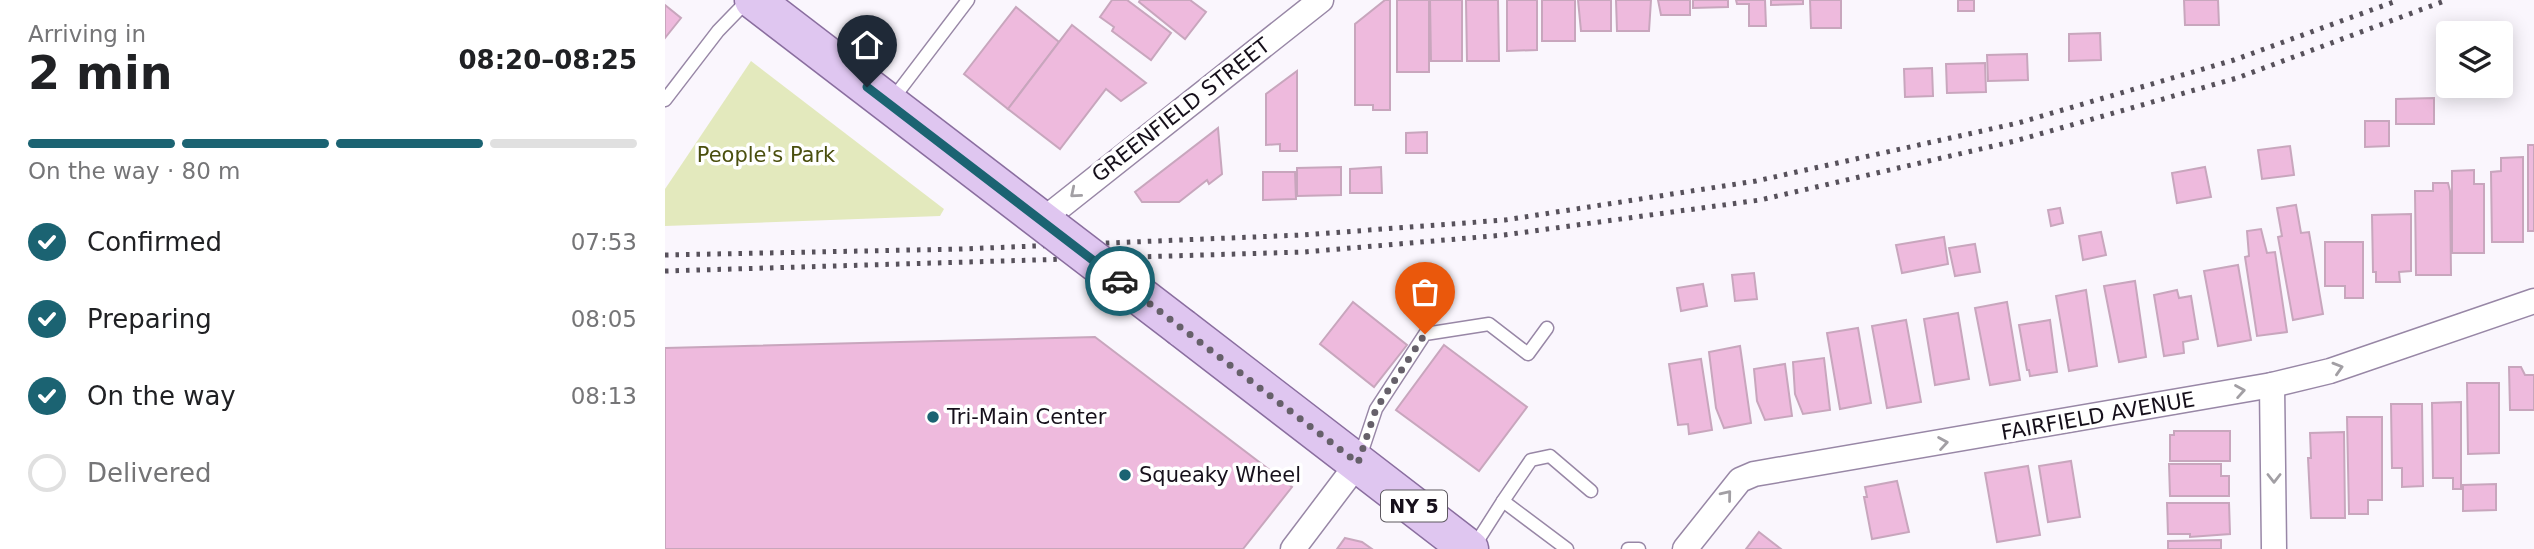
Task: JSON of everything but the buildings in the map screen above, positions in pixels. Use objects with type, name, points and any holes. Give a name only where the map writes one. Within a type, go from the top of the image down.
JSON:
[{"type":"main road","name":"NY 5","points":[[754,0],[1471,549]]},
{"type":"street","name":"GREENFIELD STREET","points":[[1048,226],[1321,0]]},
{"type":"street","name":"FAIRFIELD AVENUE","points":[[1685,549],[1740,480],[1754,474],[2272,386],[2363,360],[2534,301]]},
{"type":"street","points":[[2272,386],[2274,549]]},
{"type":"street","points":[[1293,549],[1358,463]]},
{"type":"lane","points":[[665,100],[718,31],[748,0]]},
{"type":"lane","points":[[889,104],[968,0]]},
{"type":"lane","points":[[1358,463],[1376,409],[1425,334],[1489,324],[1528,354],[1547,328]]},
{"type":"lane","points":[[1471,549],[1531,460],[1550,456],[1591,491]]},
{"type":"lane","points":[[1503,501],[1567,549]]},
{"type":"lane","points":[[1628,549],[1639,549]]},
{"type":"green space","name":"People's Park","points":[[751,61],[944,209],[940,216],[665,226],[665,189]]},
{"type":"railway","points":[[665,255],[962,249],[1302,235],[1505,220],[1756,181],[2018,123],[2234,60],[2399,0]]},
{"type":"railway","points":[[665,271],[1304,252],[1504,235],[1760,200],[2015,141],[2237,78],[2447,0]]},
{"type":"way so far","points":[[1120,281],[1358,463],[1376,409],[1425,334]]},
{"type":"place","name":"Tri-Main Center","points":[[933,417]]},
{"type":"place","name":"Squeaky Wheel","points":[[1125,475]]},
{"type":"route","points":[[867,87],[1120,281]]}]
